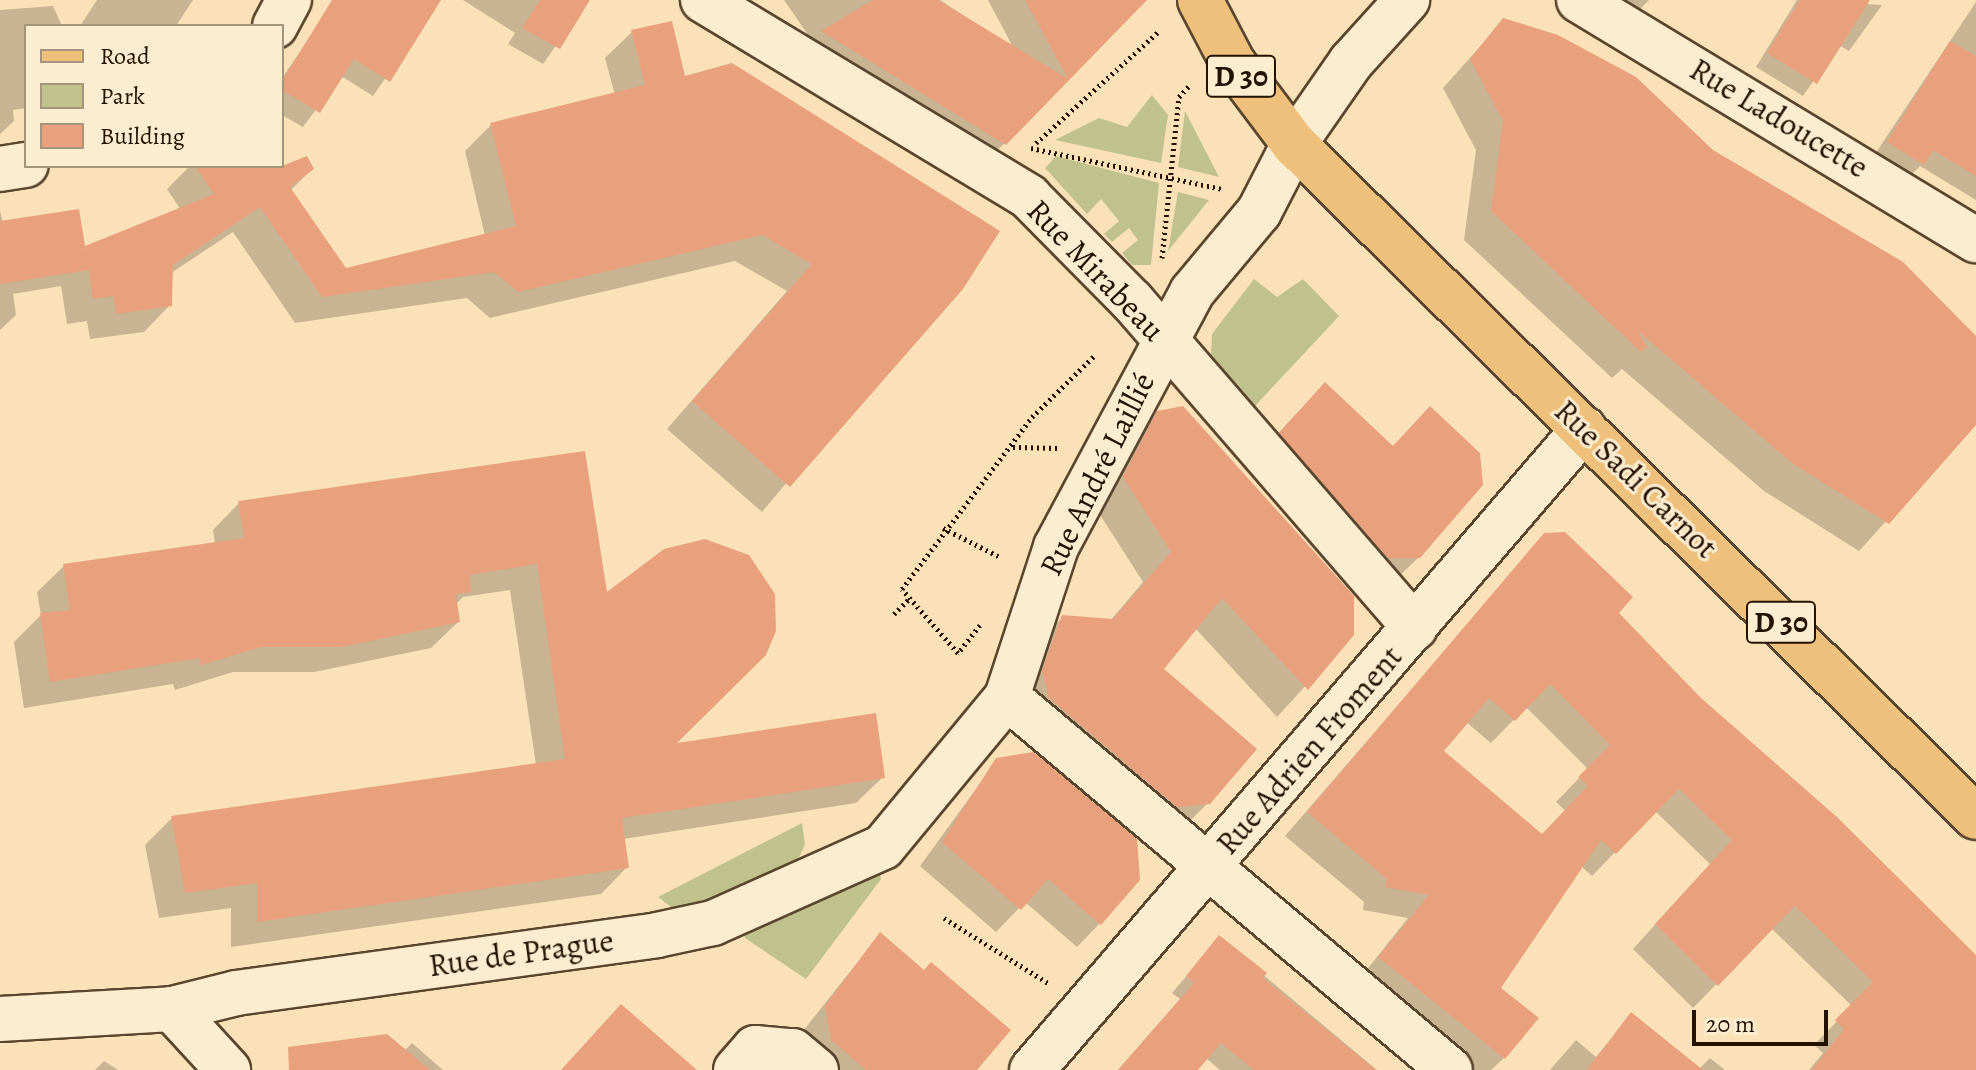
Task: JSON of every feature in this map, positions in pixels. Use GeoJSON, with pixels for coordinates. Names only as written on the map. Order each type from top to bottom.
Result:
{"type":"FeatureCollection","features":[{"type":"Feature","properties":{"kind":"main road","name":"D 30"},"geometry":{"type":"LineString","coordinates":[[1200,0],[1233,63],[1294,144]]}},
{"type":"Feature","properties":{"kind":"main road","name":"Rue Sadi Carnot"},"geometry":{"type":"LineString","coordinates":[[1294,144],[1976,817]]}},
{"type":"Feature","properties":{"kind":"street"},"geometry":{"type":"LineString","coordinates":[[276,24],[289,0]]}},
{"type":"Feature","properties":{"kind":"street","name":"Rue Mirabeau"},"geometry":{"type":"LineString","coordinates":[[703,0],[1029,197],[1163,340],[1415,628]]}},
{"type":"Feature","properties":{"kind":"street","name":"Rue Ladoucette"},"geometry":{"type":"LineString","coordinates":[[1579,0],[1976,240]]}},
{"type":"Feature","properties":{"kind":"street","name":"Rue André Laillié"},"geometry":{"type":"LineString","coordinates":[[976,734],[1007,697],[1056,547],[1163,340],[1192,292],[1259,212],[1294,144],[1386,6]]}},
{"type":"Feature","properties":{"kind":"street"},"geometry":{"type":"LineString","coordinates":[[0,169],[24,165]]}},
{"type":"Feature","properties":{"kind":"street","name":"Rue Adrien Froment"},"geometry":{"type":"LineString","coordinates":[[1032,1070],[1584,429]]}},
{"type":"Feature","properties":{"kind":"street"},"geometry":{"type":"LineString","coordinates":[[1007,697],[1450,1070]]}},
{"type":"Feature","properties":{"kind":"street","name":"Rue de Prague"},"geometry":{"type":"LineString","coordinates":[[0,1019],[172,1009],[236,993],[713,923],[883,847],[976,734]]}},
{"type":"Feature","properties":{"kind":"street"},"geometry":{"type":"LineString","coordinates":[[172,1009],[228,1070]]}},
{"type":"Feature","properties":{"kind":"street"},"geometry":{"type":"LineString","coordinates":[[745,1059],[793,1051],[816,1070]]}},
{"type":"Feature","properties":{"kind":"path"},"geometry":{"type":"LineString","coordinates":[[1021,162],[1035,144],[1159,31]]}},
{"type":"Feature","properties":{"kind":"path"},"geometry":{"type":"LineString","coordinates":[[1162,272],[1168,178],[1179,97],[1189,86]]}},
{"type":"Feature","properties":{"kind":"path"},"geometry":{"type":"LineString","coordinates":[[1035,144],[1168,178],[1231,190]]}},
{"type":"Feature","properties":{"kind":"path"},"geometry":{"type":"LineString","coordinates":[[980,625],[958,653],[902,589],[943,528],[1095,355]]}},
{"type":"Feature","properties":{"kind":"path"},"geometry":{"type":"LineString","coordinates":[[1012,447],[1068,448]]}},
{"type":"Feature","properties":{"kind":"path"},"geometry":{"type":"LineString","coordinates":[[943,528],[1000,557]]}},
{"type":"Feature","properties":{"kind":"path"},"geometry":{"type":"LineString","coordinates":[[894,614],[910,598]]}},
{"type":"Feature","properties":{"kind":"path"},"geometry":{"type":"LineString","coordinates":[[944,918],[1083,1010]]}},
{"type":"Feature","properties":{"kind":"green space"},"geometry":{"type":"Polygon","coordinates":[[[1152,95],[1168,115],[1161,163],[1055,140],[1099,118],[1127,127],[1152,95]]]}},
{"type":"Feature","properties":{"kind":"green space"},"geometry":{"type":"Polygon","coordinates":[[[1185,111],[1219,177],[1178,167],[1185,111]]]}},
{"type":"Feature","properties":{"kind":"green space"},"geometry":{"type":"Polygon","coordinates":[[[1056,156],[1159,183],[1151,265],[1132,265],[1122,253],[1138,240],[1129,228],[1112,242],[1104,234],[1119,221],[1101,199],[1087,214],[1045,168],[1056,156]]]}},
{"type":"Feature","properties":{"kind":"green space"},"geometry":{"type":"Polygon","coordinates":[[[1178,192],[1209,200],[1168,251],[1178,192]]]}},
{"type":"Feature","properties":{"kind":"green space"},"geometry":{"type":"Polygon","coordinates":[[[1254,279],[1277,297],[1303,279],[1339,316],[1255,406],[1211,356],[1212,334],[1254,279]]]}},
{"type":"Feature","properties":{"kind":"green space"},"geometry":{"type":"Polygon","coordinates":[[[802,823],[805,844],[795,867],[683,916],[658,897],[802,823]]]}},
{"type":"Feature","properties":{"kind":"green space"},"geometry":{"type":"Polygon","coordinates":[[[878,866],[881,879],[806,979],[745,938],[740,923],[878,866]]]}},
{"type":"Feature","properties":{"kind":"building"},"geometry":{"type":"Polygon","coordinates":[[[332,0],[441,0],[390,82],[354,59],[320,113],[284,91],[284,78],[332,0]]]}},
{"type":"Feature","properties":{"kind":"building"},"geometry":{"type":"Polygon","coordinates":[[[540,0],[590,0],[560,49],[522,28],[540,0]]]}},
{"type":"Feature","properties":{"kind":"building"},"geometry":{"type":"Polygon","coordinates":[[[873,0],[938,0],[1068,79],[1025,0],[1147,0],[1006,145],[821,31],[873,0]]]}},
{"type":"Feature","properties":{"kind":"building"},"geometry":{"type":"Polygon","coordinates":[[[1800,0],[1870,0],[1817,84],[1767,53],[1800,0]]]}},
{"type":"Feature","properties":{"kind":"building"},"geometry":{"type":"Polygon","coordinates":[[[1503,18],[1558,35],[1636,77],[1713,150],[1903,262],[1976,336],[1976,425],[1889,524],[1792,463],[1638,331],[1647,347],[1641,352],[1491,211],[1503,121],[1470,59],[1503,18]]]}},
{"type":"Feature","properties":{"kind":"building"},"geometry":{"type":"Polygon","coordinates":[[[672,21],[685,76],[732,63],[1000,231],[963,289],[790,487],[692,401],[812,264],[762,235],[518,292],[494,272],[322,297],[260,207],[173,265],[172,306],[116,314],[113,296],[93,299],[85,246],[214,194],[196,168],[284,168],[284,165],[307,156],[314,169],[290,187],[346,268],[516,226],[490,123],[645,85],[631,30],[672,21]]]}},
{"type":"Feature","properties":{"kind":"building"},"geometry":{"type":"Polygon","coordinates":[[[1950,41],[1976,56],[1976,176],[1933,150],[1924,165],[1887,142],[1950,41]]]}},
{"type":"Feature","properties":{"kind":"building"},"geometry":{"type":"Polygon","coordinates":[[[79,209],[89,270],[0,284],[0,221],[79,209]]]}},
{"type":"Feature","properties":{"kind":"building"},"geometry":{"type":"Polygon","coordinates":[[[1325,382],[1393,446],[1430,406],[1480,453],[1483,485],[1420,558],[1388,558],[1279,433],[1325,382]]]}},
{"type":"Feature","properties":{"kind":"building"},"geometry":{"type":"Polygon","coordinates":[[[1183,406],[1354,596],[1354,635],[1308,690],[1222,598],[1164,669],[1257,749],[1210,804],[1177,807],[1049,698],[1042,671],[1062,615],[1113,619],[1171,552],[1123,477],[1157,411],[1183,406]]]}},
{"type":"Feature","properties":{"kind":"building"},"geometry":{"type":"Polygon","coordinates":[[[585,451],[607,592],[664,549],[705,539],[749,555],[775,594],[776,631],[766,655],[677,743],[876,713],[885,778],[622,818],[629,868],[257,922],[257,883],[185,893],[171,816],[565,759],[537,564],[469,575],[471,592],[456,594],[460,622],[342,647],[261,647],[201,665],[200,658],[50,682],[40,613],[70,610],[63,564],[244,538],[238,501],[585,451]]]}},
{"type":"Feature","properties":{"kind":"building"},"geometry":{"type":"Polygon","coordinates":[[[1565,532],[1633,597],[1619,613],[1701,698],[1837,817],[1976,955],[1976,1070],[1812,1070],[1844,1029],[1835,1020],[1873,982],[1795,906],[1718,986],[1655,924],[1732,840],[1679,789],[1616,854],[1601,840],[1501,988],[1539,1018],[1505,1059],[1378,957],[1429,895],[1385,887],[1387,879],[1307,812],[1544,533],[1565,532]],[[1550,684],[1515,721],[1489,698],[1444,751],[1542,834],[1588,786],[1578,777],[1610,745],[1550,684]]]}},
{"type":"Feature","properties":{"kind":"building"},"geometry":{"type":"Polygon","coordinates":[[[1034,752],[1137,839],[1140,880],[1101,925],[1048,879],[1021,910],[942,842],[996,758],[1034,752]]]}},
{"type":"Feature","properties":{"kind":"building"},"geometry":{"type":"Polygon","coordinates":[[[880,932],[924,970],[931,962],[1011,1030],[977,1070],[866,1070],[831,1040],[825,1006],[880,932]]]}},
{"type":"Feature","properties":{"kind":"building"},"geometry":{"type":"Polygon","coordinates":[[[1219,935],[1267,973],[1263,978],[1376,1070],[1254,1070],[1221,1043],[1198,1070],[1118,1070],[1194,983],[1186,976],[1219,935]]]}},
{"type":"Feature","properties":{"kind":"building"},"geometry":{"type":"Polygon","coordinates":[[[621,1004],[697,1070],[561,1070],[621,1004]]]}},
{"type":"Feature","properties":{"kind":"building"},"geometry":{"type":"Polygon","coordinates":[[[1631,1012],[1703,1070],[1587,1070],[1631,1012]]]}},
{"type":"Feature","properties":{"kind":"building"},"geometry":{"type":"Polygon","coordinates":[[[387,1034],[430,1070],[289,1070],[288,1047],[387,1034]]]}}]}
